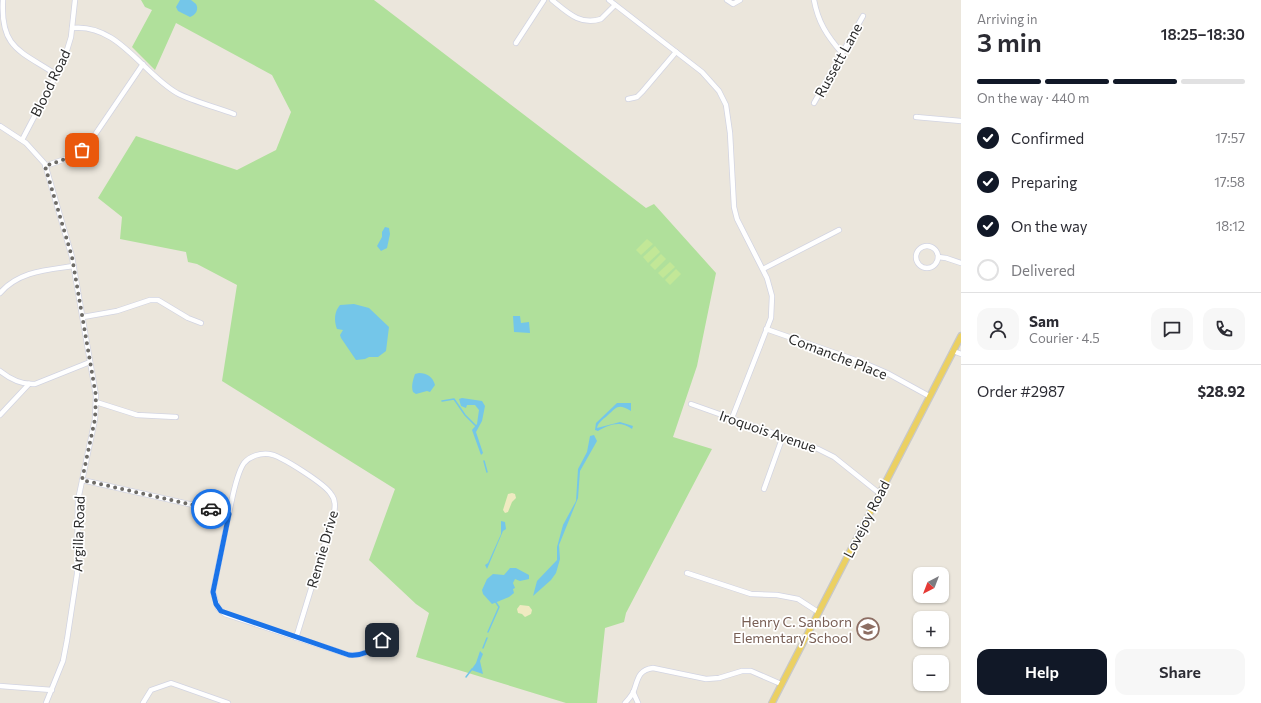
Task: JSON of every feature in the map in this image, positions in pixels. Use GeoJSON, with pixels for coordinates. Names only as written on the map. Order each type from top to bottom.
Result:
{"type":"FeatureCollection","features":[{"type":"Feature","properties":{"kind":"main road","name":"Lovejoy Road"},"geometry":{"type":"LineString","coordinates":[[772,703],[961,336]]}},
{"type":"Feature","properties":{"kind":"street"},"geometry":{"type":"LineString","coordinates":[[3,0],[1,24],[8,41],[56,75]]}},
{"type":"Feature","properties":{"kind":"street","name":"Blood Road"},"geometry":{"type":"LineString","coordinates":[[22,140],[56,75],[68,48],[75,0]]}},
{"type":"Feature","properties":{"kind":"street"},"geometry":{"type":"LineString","coordinates":[[516,43],[544,0]]}},
{"type":"Feature","properties":{"kind":"street"},"geometry":{"type":"LineString","coordinates":[[552,0],[570,15],[584,21],[601,19],[615,5]]}},
{"type":"Feature","properties":{"kind":"street"},"geometry":{"type":"LineString","coordinates":[[609,0],[712,82],[726,105],[730,133],[734,207],[737,218],[763,269],[772,296],[771,318],[732,418]]}},
{"type":"Feature","properties":{"kind":"street"},"geometry":{"type":"LineString","coordinates":[[727,0],[733,4],[740,0]]}},
{"type":"Feature","properties":{"kind":"street"},"geometry":{"type":"LineString","coordinates":[[814,0],[821,25],[827,35],[842,52]]}},
{"type":"Feature","properties":{"kind":"street","name":"Russett Lane"},"geometry":{"type":"LineString","coordinates":[[814,103],[863,16]]}},
{"type":"Feature","properties":{"kind":"street"},"geometry":{"type":"LineString","coordinates":[[72,28],[88,28],[103,33],[119,42],[168,87],[178,94],[234,114]]}},
{"type":"Feature","properties":{"kind":"street"},"geometry":{"type":"LineString","coordinates":[[628,99],[642,92],[676,52]]}},
{"type":"Feature","properties":{"kind":"street"},"geometry":{"type":"LineString","coordinates":[[45,166],[74,156],[90,142],[143,64]]}},
{"type":"Feature","properties":{"kind":"street"},"geometry":{"type":"LineString","coordinates":[[916,117],[961,121]]}},
{"type":"Feature","properties":{"kind":"street","name":"Argilla Road"},"geometry":{"type":"LineString","coordinates":[[0,126],[22,140],[31,148],[45,166],[74,266],[96,402],[95,419],[77,509],[77,574],[72,608],[63,661],[46,703]]}},
{"type":"Feature","properties":{"kind":"street"},"geometry":{"type":"LineString","coordinates":[[763,269],[839,230]]}},
{"type":"Feature","properties":{"kind":"street"},"geometry":{"type":"LineString","coordinates":[[927,246],[936,250],[938,257],[934,266],[926,268],[920,266],[915,258],[918,250],[927,246]]}},
{"type":"Feature","properties":{"kind":"street"},"geometry":{"type":"LineString","coordinates":[[938,257],[961,263]]}},
{"type":"Feature","properties":{"kind":"street"},"geometry":{"type":"LineString","coordinates":[[0,293],[11,283],[26,274],[74,266]]}},
{"type":"Feature","properties":{"kind":"street"},"geometry":{"type":"LineString","coordinates":[[83,317],[117,311],[150,300],[158,300],[188,318],[202,323]]}},
{"type":"Feature","properties":{"kind":"street","name":"Comanche Place"},"geometry":{"type":"LineString","coordinates":[[766,329],[864,362],[930,396]]}},
{"type":"Feature","properties":{"kind":"street"},"geometry":{"type":"LineString","coordinates":[[953,351],[961,354]]}},
{"type":"Feature","properties":{"kind":"street"},"geometry":{"type":"LineString","coordinates":[[0,371],[10,378],[29,384],[46,380],[90,362]]}},
{"type":"Feature","properties":{"kind":"street"},"geometry":{"type":"LineString","coordinates":[[0,415],[29,384]]}},
{"type":"Feature","properties":{"kind":"street"},"geometry":{"type":"LineString","coordinates":[[96,402],[137,415],[176,417]]}},
{"type":"Feature","properties":{"kind":"street","name":"Iroquois Avenue"},"geometry":{"type":"LineString","coordinates":[[691,404],[826,452],[879,493]]}},
{"type":"Feature","properties":{"kind":"street"},"geometry":{"type":"LineString","coordinates":[[764,490],[782,436]]}},
{"type":"Feature","properties":{"kind":"street","name":"Rennie Drive"},"geometry":{"type":"LineString","coordinates":[[296,638],[334,514],[333,498],[324,486],[291,464],[272,454],[262,454],[251,457],[242,467],[229,514],[213,592],[216,604],[226,614],[296,638],[341,653],[357,655],[378,645],[383,636]]}},
{"type":"Feature","properties":{"kind":"street"},"geometry":{"type":"LineString","coordinates":[[82,480],[229,514]]}},
{"type":"Feature","properties":{"kind":"street"},"geometry":{"type":"LineString","coordinates":[[687,573],[751,594],[777,595],[798,599],[818,612]]}},
{"type":"Feature","properties":{"kind":"street"},"geometry":{"type":"LineString","coordinates":[[625,703],[633,692],[639,676],[644,671],[653,668],[706,679],[715,679],[742,672],[751,672],[781,684]]}},
{"type":"Feature","properties":{"kind":"street"},"geometry":{"type":"LineString","coordinates":[[142,703],[151,690],[171,683],[228,703]]}},
{"type":"Feature","properties":{"kind":"street"},"geometry":{"type":"LineString","coordinates":[[0,686],[52,690]]}},
{"type":"Feature","properties":{"kind":"street"},"geometry":{"type":"LineString","coordinates":[[633,692],[638,703]]}},
{"type":"Feature","properties":{"kind":"green space"},"geometry":{"type":"Polygon","coordinates":[[[141,0],[374,0],[646,208],[654,204],[716,273],[697,366],[673,437],[712,449],[626,613],[624,622],[605,628],[597,703],[566,703],[416,657],[429,613],[416,604],[369,560],[395,489],[222,381],[237,285],[197,264],[188,262],[186,252],[120,239],[122,217],[98,198],[136,136],[237,170],[276,150],[291,112],[272,75],[176,23],[155,70],[132,47],[152,10],[145,7],[141,0]]]}},
{"type":"Feature","properties":{"kind":"green space"},"geometry":{"type":"Polygon","coordinates":[[[647,239],[653,244],[641,255],[636,250],[647,239]]]}},
{"type":"Feature","properties":{"kind":"green space"},"geometry":{"type":"Polygon","coordinates":[[[655,246],[660,252],[648,263],[643,257],[655,246]]]}},
{"type":"Feature","properties":{"kind":"green space"},"geometry":{"type":"Polygon","coordinates":[[[661,254],[666,259],[655,270],[650,265],[661,254]]]}},
{"type":"Feature","properties":{"kind":"green space"},"geometry":{"type":"Polygon","coordinates":[[[670,262],[675,267],[663,278],[658,273],[670,262]]]}},
{"type":"Feature","properties":{"kind":"green space"},"geometry":{"type":"Polygon","coordinates":[[[676,269],[681,274],[670,285],[665,280],[676,269]]]}},
{"type":"Feature","properties":{"kind":"sand"},"geometry":{"type":"Polygon","coordinates":[[[508,494],[515,494],[516,498],[512,502],[508,512],[505,513],[503,510],[508,494]]]}},
{"type":"Feature","properties":{"kind":"sand"},"geometry":{"type":"Polygon","coordinates":[[[520,605],[529,606],[532,610],[531,614],[525,617],[518,613],[517,609],[520,605]]]}},
{"type":"Feature","properties":{"kind":"water"},"geometry":{"type":"Polygon","coordinates":[[[180,0],[191,0],[196,4],[197,10],[194,15],[190,17],[178,11],[176,7],[180,0]]]}},
{"type":"Feature","properties":{"kind":"water"},"geometry":{"type":"Polygon","coordinates":[[[385,227],[389,228],[390,234],[387,248],[381,251],[377,246],[385,227]]]}},
{"type":"Feature","properties":{"kind":"water"},"geometry":{"type":"Polygon","coordinates":[[[354,304],[369,308],[389,327],[386,351],[378,357],[369,357],[356,360],[341,338],[340,335],[343,330],[337,329],[335,323],[337,311],[340,305],[354,304]]]}},
{"type":"Feature","properties":{"kind":"water"},"geometry":{"type":"Polygon","coordinates":[[[513,316],[520,316],[521,323],[529,322],[530,333],[514,332],[513,316]]]}},
{"type":"Feature","properties":{"kind":"water"},"geometry":{"type":"Polygon","coordinates":[[[419,373],[427,375],[433,380],[435,385],[430,392],[427,391],[416,394],[413,392],[412,385],[414,376],[415,374],[419,373]]]}},
{"type":"Feature","properties":{"kind":"water"},"geometry":{"type":"Polygon","coordinates":[[[462,398],[482,401],[485,406],[482,421],[476,432],[483,453],[481,455],[472,430],[477,424],[479,410],[475,405],[467,405],[466,408],[461,406],[459,399],[462,398]]]}},
{"type":"Feature","properties":{"kind":"water"},"geometry":{"type":"Polygon","coordinates":[[[617,403],[631,403],[631,411],[623,407],[616,408],[600,422],[597,428],[620,422],[633,426],[632,429],[628,426],[615,424],[598,431],[595,430],[596,423],[617,403]]]}},
{"type":"Feature","properties":{"kind":"water"},"geometry":{"type":"Polygon","coordinates":[[[594,435],[597,441],[580,471],[578,498],[559,545],[560,559],[556,573],[551,580],[533,596],[537,581],[557,560],[557,547],[563,525],[576,501],[578,469],[587,452],[590,436],[594,435]]]}},
{"type":"Feature","properties":{"kind":"water"},"geometry":{"type":"Polygon","coordinates":[[[501,521],[505,522],[506,529],[503,531],[487,569],[485,565],[488,563],[501,534],[501,521]]]}},
{"type":"Feature","properties":{"kind":"water"},"geometry":{"type":"Polygon","coordinates":[[[510,568],[516,568],[529,575],[529,579],[520,581],[515,579],[513,583],[515,588],[513,589],[514,593],[509,597],[492,604],[483,594],[482,590],[487,579],[493,574],[504,575],[510,568]]]}},
{"type":"Feature","properties":{"kind":"water"},"geometry":{"type":"Polygon","coordinates":[[[480,651],[483,654],[480,661],[483,674],[471,670],[476,663],[480,651]]]}},
{"type":"Feature","properties":{"kind":"waterway"},"geometry":{"type":"LineString","coordinates":[[442,401],[454,399],[465,415],[476,426]]}},
{"type":"Feature","properties":{"kind":"waterway"},"geometry":{"type":"LineString","coordinates":[[484,461],[487,472]]}},
{"type":"Feature","properties":{"kind":"waterway"},"geometry":{"type":"LineString","coordinates":[[488,632],[499,607],[495,601]]}},
{"type":"Feature","properties":{"kind":"waterway"},"geometry":{"type":"LineString","coordinates":[[483,648],[487,638]]}},
{"type":"Feature","properties":{"kind":"waterway"},"geometry":{"type":"LineString","coordinates":[[466,677],[472,669]]}},
{"type":"Feature","properties":{"kind":"way so far"},"geometry":{"type":"LineString","coordinates":[[82,150],[74,156],[45,166],[72,257],[96,396],[95,419],[82,480],[211,509]]}},
{"type":"Feature","properties":{"kind":"place","name":"Henry C. Sanborn Elementary School"},"geometry":{"type":"Point","coordinates":[868,629]}},
{"type":"Feature","properties":{"kind":"route"},"geometry":{"type":"LineString","coordinates":[[211,509],[229,514],[213,592],[216,604],[221,611],[230,616],[349,655],[366,653],[378,645],[382,640]]}}]}
